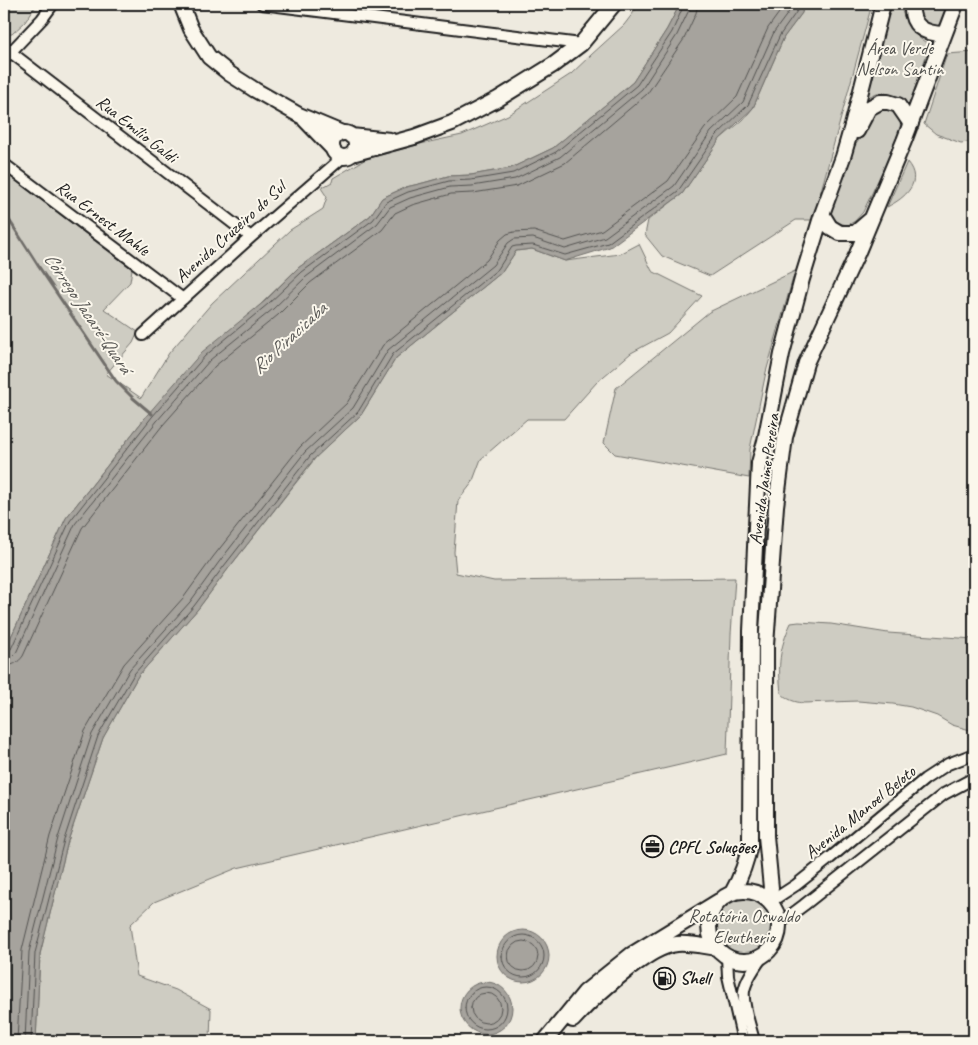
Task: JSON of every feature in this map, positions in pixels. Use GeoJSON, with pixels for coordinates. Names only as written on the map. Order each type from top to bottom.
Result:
{"type":"FeatureCollection","features":[{"type":"Feature","properties":{"kind":"main road"},"geometry":{"type":"LineString","coordinates":[[181,4],[191,29],[209,57],[230,74],[299,114],[338,156],[347,155],[355,149],[356,144],[347,134],[337,135],[332,143],[332,148]]}},
{"type":"Feature","properties":{"kind":"main road","name":"Avenida Cruzeiro do Sul"},"geometry":{"type":"LineString","coordinates":[[347,155],[452,123],[498,99],[553,65],[581,44],[614,4]]}},
{"type":"Feature","properties":{"kind":"main road","name":"Avenida Jaime Pereira"},"geometry":{"type":"LineString","coordinates":[[732,893],[742,873],[750,843],[751,631],[759,463],[782,354],[802,279],[822,214],[843,157],[883,4]]}},
{"type":"Feature","properties":{"kind":"main road"},"geometry":{"type":"LineString","coordinates":[[912,4],[914,18],[920,28],[932,34],[944,34]]}},
{"type":"Feature","properties":{"kind":"main road","name":"Avenida Jaime Pereira"},"geometry":{"type":"LineString","coordinates":[[769,901],[771,888],[766,836],[766,645],[776,506],[785,437],[806,363],[857,254],[911,124],[956,4]]}},
{"type":"Feature","properties":{"kind":"main road"},"geometry":{"type":"LineString","coordinates":[[843,157],[869,108],[880,102],[898,105],[911,124]]}},
{"type":"Feature","properties":{"kind":"main road","name":"Avenida Cruzeiro do Sul"},"geometry":{"type":"LineString","coordinates":[[299,114],[347,134],[398,141]]}},
{"type":"Feature","properties":{"kind":"main road"},"geometry":{"type":"LineString","coordinates":[[822,214],[830,227],[840,233],[855,232],[871,219]]}},
{"type":"Feature","properties":{"kind":"main road"},"geometry":{"type":"LineString","coordinates":[[545,1041],[585,992],[631,955],[732,893],[751,891],[760,894],[774,907],[780,923],[778,936],[772,948],[754,961],[744,962],[735,961],[727,957],[716,948],[710,939],[708,924],[713,909],[719,901]]}},
{"type":"Feature","properties":{"kind":"main road"},"geometry":{"type":"LineString","coordinates":[[555,1041],[589,1002],[648,954],[676,944],[716,948]]}},
{"type":"Feature","properties":{"kind":"street"},"geometry":{"type":"LineString","coordinates":[[6,53],[42,19],[53,4]]}},
{"type":"Feature","properties":{"kind":"street"},"geometry":{"type":"LineString","coordinates":[[262,4],[581,44]]}},
{"type":"Feature","properties":{"kind":"street","name":"Rua Emílio Galdi"},"geometry":{"type":"LineString","coordinates":[[6,53],[251,237]]}},
{"type":"Feature","properties":{"kind":"street","name":"Avenida Cruzeiro do Sul"},"geometry":{"type":"LineString","coordinates":[[143,335],[251,237],[347,155]]}},
{"type":"Feature","properties":{"kind":"street","name":"Rua Ernest Mahle"},"geometry":{"type":"LineString","coordinates":[[4,164],[183,298]]}},
{"type":"Feature","properties":{"kind":"street","name":"Avenida Manoel Beloto"},"geometry":{"type":"LineString","coordinates":[[769,901],[796,885],[925,779],[948,764],[974,754]]}},
{"type":"Feature","properties":{"kind":"street","name":"Avenida Manoel Beloto"},"geometry":{"type":"LineString","coordinates":[[780,923],[944,794],[974,778]]}},
{"type":"Feature","properties":{"kind":"street"},"geometry":{"type":"LineString","coordinates":[[727,957],[728,976],[743,1041]]}},
{"type":"Feature","properties":{"kind":"street"},"geometry":{"type":"LineString","coordinates":[[754,1041],[745,1007],[744,992],[751,972],[762,957]]}},
{"type":"Feature","properties":{"kind":"green space"},"geometry":{"type":"Polygon","coordinates":[[[4,4],[37,4],[25,22],[12,34],[4,34],[4,4]]]}},
{"type":"Feature","properties":{"kind":"green space"},"geometry":{"type":"Polygon","coordinates":[[[640,4],[680,4],[667,29],[633,82],[553,148],[511,168],[471,175],[448,176],[406,187],[382,198],[370,216],[298,268],[148,414],[66,518],[4,652],[4,172],[132,269],[130,282],[104,309],[138,332],[133,343],[106,374],[141,398],[169,353],[212,303],[290,230],[323,209],[327,197],[321,188],[332,182],[333,178],[366,159],[462,135],[508,115],[571,74],[624,25],[640,4]]]}},
{"type":"Feature","properties":{"kind":"green space"},"geometry":{"type":"Polygon","coordinates":[[[803,4],[872,4],[813,220],[796,220],[710,276],[662,256],[645,235],[648,220],[682,194],[720,139],[743,120],[753,108],[784,37],[802,13],[803,4]]]}},
{"type":"Feature","properties":{"kind":"green space","name":"Área Verde Nelson Santin"},"geometry":{"type":"Polygon","coordinates":[[[889,4],[900,4],[910,28],[918,37],[930,45],[908,108],[899,99],[886,93],[877,93],[865,98],[889,4]]]}},
{"type":"Feature","properties":{"kind":"green space"},"geometry":{"type":"Polygon","coordinates":[[[919,4],[950,4],[941,28],[930,28],[918,17],[919,4]]]}},
{"type":"Feature","properties":{"kind":"green space"},"geometry":{"type":"Polygon","coordinates":[[[974,52],[974,141],[961,143],[936,134],[924,124],[947,54],[974,52]]]}},
{"type":"Feature","properties":{"kind":"green space"},"geometry":{"type":"Polygon","coordinates":[[[887,109],[898,116],[899,136],[863,212],[855,221],[848,225],[840,223],[830,214],[848,156],[863,134],[870,116],[877,110],[887,109]]]}},
{"type":"Feature","properties":{"kind":"green space"},"geometry":{"type":"Polygon","coordinates":[[[907,162],[914,176],[913,183],[906,194],[887,207],[907,162]]]}},
{"type":"Feature","properties":{"kind":"green space"},"geometry":{"type":"Polygon","coordinates":[[[639,244],[652,271],[702,296],[668,333],[631,353],[597,382],[564,419],[527,419],[481,459],[472,483],[458,501],[454,552],[456,573],[494,581],[735,578],[727,754],[237,868],[154,902],[130,925],[137,976],[176,990],[211,1009],[210,1041],[36,1041],[40,954],[68,841],[103,738],[138,676],[198,609],[317,456],[361,415],[396,358],[502,272],[516,251],[532,249],[565,261],[620,254],[639,244]]]}},
{"type":"Feature","properties":{"kind":"green space"},"geometry":{"type":"Polygon","coordinates":[[[795,271],[766,372],[750,449],[749,478],[615,454],[604,443],[616,388],[709,312],[795,271]]]}},
{"type":"Feature","properties":{"kind":"green space"},"geometry":{"type":"Polygon","coordinates":[[[791,623],[831,624],[888,633],[974,639],[974,731],[952,725],[937,716],[911,707],[858,701],[804,703],[786,697],[781,693],[780,657],[791,623]]]}},
{"type":"Feature","properties":{"kind":"green space","name":"Rotatória Oswaldo Eleutherio"},"geometry":{"type":"Polygon","coordinates":[[[738,898],[750,898],[760,902],[769,911],[773,933],[765,948],[750,956],[738,956],[728,952],[719,943],[715,933],[715,921],[719,911],[728,902],[738,898]]]}},
{"type":"Feature","properties":{"kind":"water","name":"Rio Piracicaba"},"geometry":{"type":"Polygon","coordinates":[[[680,4],[803,4],[802,13],[784,37],[753,108],[720,139],[682,194],[610,247],[565,261],[532,249],[516,251],[502,272],[396,358],[361,415],[314,459],[198,609],[138,676],[103,738],[68,841],[40,954],[36,1041],[4,1041],[4,652],[66,518],[148,414],[202,352],[265,301],[298,268],[370,216],[382,198],[406,187],[448,176],[471,175],[511,168],[553,148],[633,82],[667,29],[680,4]]]}},
{"type":"Feature","properties":{"kind":"water"},"geometry":{"type":"Polygon","coordinates":[[[518,930],[528,930],[537,934],[545,942],[549,956],[545,970],[537,978],[528,982],[518,982],[509,978],[501,970],[497,961],[497,951],[501,942],[509,934],[518,930]]]}},
{"type":"Feature","properties":{"kind":"water"},"geometry":{"type":"Polygon","coordinates":[[[481,982],[491,982],[500,986],[508,994],[512,1008],[508,1022],[500,1030],[491,1034],[481,1034],[472,1030],[464,1022],[460,1013],[460,1003],[464,994],[472,986],[481,982]]]}},
{"type":"Feature","properties":{"kind":"water"},"geometry":{"type":"Polygon","coordinates":[[[449,1035],[461,1037],[468,1041],[434,1041],[449,1035]]]}},
{"type":"Feature","properties":{"kind":"waterway","name":"Córrego Jacaré-Quará"},"geometry":{"type":"LineString","coordinates":[[4,212],[116,381],[152,414]]}},
{"type":"Feature","properties":{"kind":"place","name":"CPFL Soluções"},"geometry":{"type":"Point","coordinates":[652,847]}},
{"type":"Feature","properties":{"kind":"place","name":"Shell"},"geometry":{"type":"Point","coordinates":[664,978]}}]}
